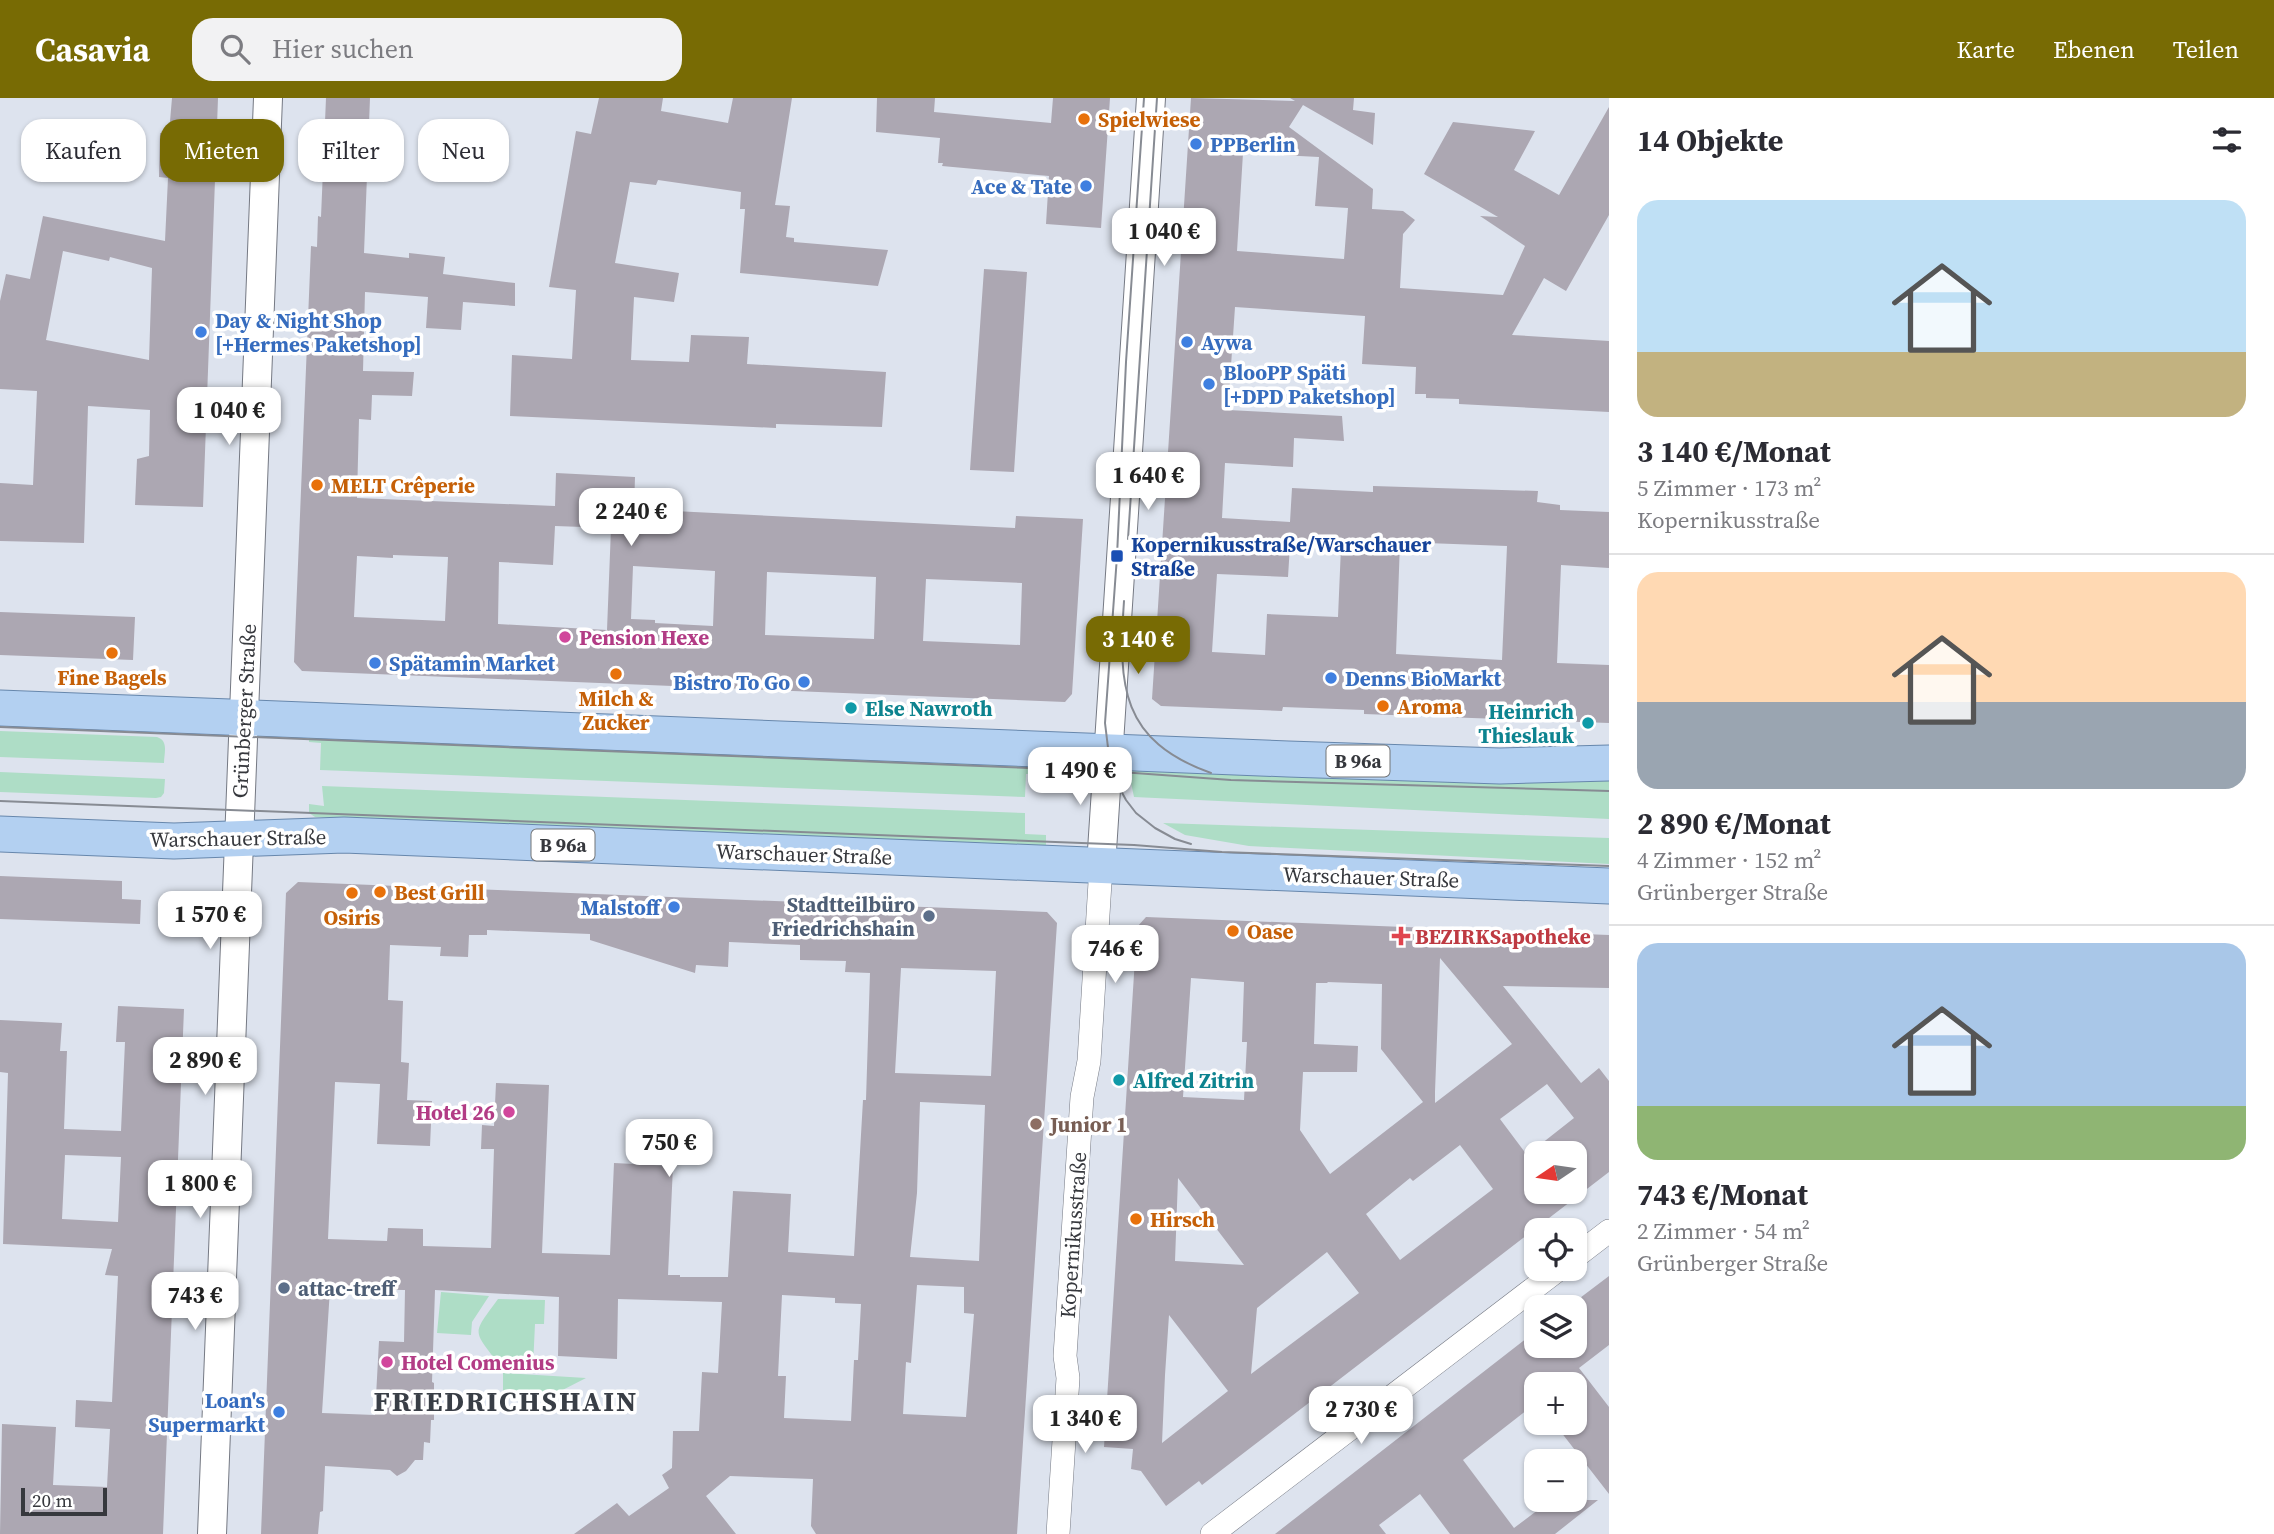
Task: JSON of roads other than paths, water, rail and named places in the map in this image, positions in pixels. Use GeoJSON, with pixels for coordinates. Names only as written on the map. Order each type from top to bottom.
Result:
{"type":"FeatureCollection","features":[{"type":"Feature","properties":{"kind":"main road","name":"B 96a"},"geometry":{"type":"LineString","coordinates":[[0,708],[1500,766],[1609,763]]}},
{"type":"Feature","properties":{"kind":"main road","name":"Warschauer Straße"},"geometry":{"type":"LineString","coordinates":[[0,834],[174,841],[344,835],[1609,886]]}},
{"type":"Feature","properties":{"kind":"street","name":"Grünberger Straße"},"geometry":{"type":"LineString","coordinates":[[212,1534],[268,98]]}},
{"type":"Feature","properties":{"kind":"street","name":"Kopernikusstraße"},"geometry":{"type":"LineString","coordinates":[[1058,1534],[1068,1378],[1065,1356],[1066,1329],[1082,1097],[1088,1062],[1151,98]]}},
{"type":"Feature","properties":{"kind":"street"},"geometry":{"type":"LineString","coordinates":[[1587,1247],[1609,1231]]}},
{"type":"Feature","properties":{"kind":"street"},"geometry":{"type":"LineString","coordinates":[[1212,1534],[1543,1281]]}},
{"type":"Feature","properties":{"kind":"tram line"},"geometry":{"type":"LineString","coordinates":[[1144,98],[1105,723],[1111,772],[1126,800],[1136,813],[1155,828],[1191,844]]}},
{"type":"Feature","properties":{"kind":"tram line"},"geometry":{"type":"LineString","coordinates":[[1128,539],[1157,98]]}},
{"type":"Feature","properties":{"kind":"tram line"},"geometry":{"type":"LineString","coordinates":[[1124,601],[1122,659],[1125,684],[1142,727],[1159,745],[1181,760],[1211,773]]}},
{"type":"Feature","properties":{"kind":"tram line"},"geometry":{"type":"LineString","coordinates":[[0,727],[1107,771],[1231,780],[1609,791]]}},
{"type":"Feature","properties":{"kind":"tram line"},"geometry":{"type":"LineString","coordinates":[[0,801],[1609,866]]}},
{"type":"Feature","properties":{"kind":"place","name":"Spielwiese"},"geometry":{"type":"Point","coordinates":[1084,119]}},
{"type":"Feature","properties":{"kind":"place","name":"PPBerlin"},"geometry":{"type":"Point","coordinates":[1196,144]}},
{"type":"Feature","properties":{"kind":"place","name":"Ace & Tate"},"geometry":{"type":"Point","coordinates":[1086,186]}},
{"type":"Feature","properties":{"kind":"place","name":"Day & Night Shop [+Hermes Paketshop]"},"geometry":{"type":"Point","coordinates":[201,332]}},
{"type":"Feature","properties":{"kind":"place","name":"Aywa"},"geometry":{"type":"Point","coordinates":[1187,342]}},
{"type":"Feature","properties":{"kind":"place","name":"BlooPP Späti [+DPD Paketshop]"},"geometry":{"type":"Point","coordinates":[1209,384]}},
{"type":"Feature","properties":{"kind":"place","name":"MELT Crêperie"},"geometry":{"type":"Point","coordinates":[317,485]}},
{"type":"Feature","properties":{"kind":"place","name":"Kopernikusstraße/Warschauer Straße"},"geometry":{"type":"Point","coordinates":[1117,556]}},
{"type":"Feature","properties":{"kind":"place","name":"Pension Hexe"},"geometry":{"type":"Point","coordinates":[565,637]}},
{"type":"Feature","properties":{"kind":"place","name":"Fine Bagels"},"geometry":{"type":"Point","coordinates":[112,653]}},
{"type":"Feature","properties":{"kind":"place","name":"Spätamin Market"},"geometry":{"type":"Point","coordinates":[375,663]}},
{"type":"Feature","properties":{"kind":"place","name":"Milch & Zucker"},"geometry":{"type":"Point","coordinates":[616,674]}},
{"type":"Feature","properties":{"kind":"place","name":"Denns BioMarkt"},"geometry":{"type":"Point","coordinates":[1331,678]}},
{"type":"Feature","properties":{"kind":"place","name":"Bistro To Go"},"geometry":{"type":"Point","coordinates":[804,682]}},
{"type":"Feature","properties":{"kind":"place","name":"Aroma"},"geometry":{"type":"Point","coordinates":[1383,706]}},
{"type":"Feature","properties":{"kind":"place","name":"Else Nawroth"},"geometry":{"type":"Point","coordinates":[851,708]}},
{"type":"Feature","properties":{"kind":"place","name":"Heinrich Thieslauk"},"geometry":{"type":"Point","coordinates":[1588,723]}},
{"type":"Feature","properties":{"kind":"place","name":"Best Grill"},"geometry":{"type":"Point","coordinates":[380,892]}},
{"type":"Feature","properties":{"kind":"place","name":"Osiris"},"geometry":{"type":"Point","coordinates":[352,893]}},
{"type":"Feature","properties":{"kind":"place","name":"Malstoff"},"geometry":{"type":"Point","coordinates":[674,907]}},
{"type":"Feature","properties":{"kind":"place","name":"Stadtteilbüro Friedrichshain"},"geometry":{"type":"Point","coordinates":[929,916]}},
{"type":"Feature","properties":{"kind":"place","name":"Oase"},"geometry":{"type":"Point","coordinates":[1233,931]}},
{"type":"Feature","properties":{"kind":"place","name":"BEZIRKSapotheke"},"geometry":{"type":"Point","coordinates":[1401,936]}},
{"type":"Feature","properties":{"kind":"place","name":"Alfred Zitrin"},"geometry":{"type":"Point","coordinates":[1119,1080]}},
{"type":"Feature","properties":{"kind":"place","name":"Hotel 26"},"geometry":{"type":"Point","coordinates":[509,1112]}},
{"type":"Feature","properties":{"kind":"place","name":"Junior 1"},"geometry":{"type":"Point","coordinates":[1036,1124]}},
{"type":"Feature","properties":{"kind":"place","name":"Hirsch"},"geometry":{"type":"Point","coordinates":[1136,1219]}},
{"type":"Feature","properties":{"kind":"place","name":"attac-treff"},"geometry":{"type":"Point","coordinates":[284,1288]}},
{"type":"Feature","properties":{"kind":"place","name":"Hotel Comenius"},"geometry":{"type":"Point","coordinates":[387,1362]}},
{"type":"Feature","properties":{"kind":"place","name":"Loan's Supermarkt"},"geometry":{"type":"Point","coordinates":[279,1412]}},
{"type":"Feature","properties":{"kind":"district","name":"FRIEDRICHSHAIN"},"geometry":{"type":"Point","coordinates":[506,1401]}}]}
